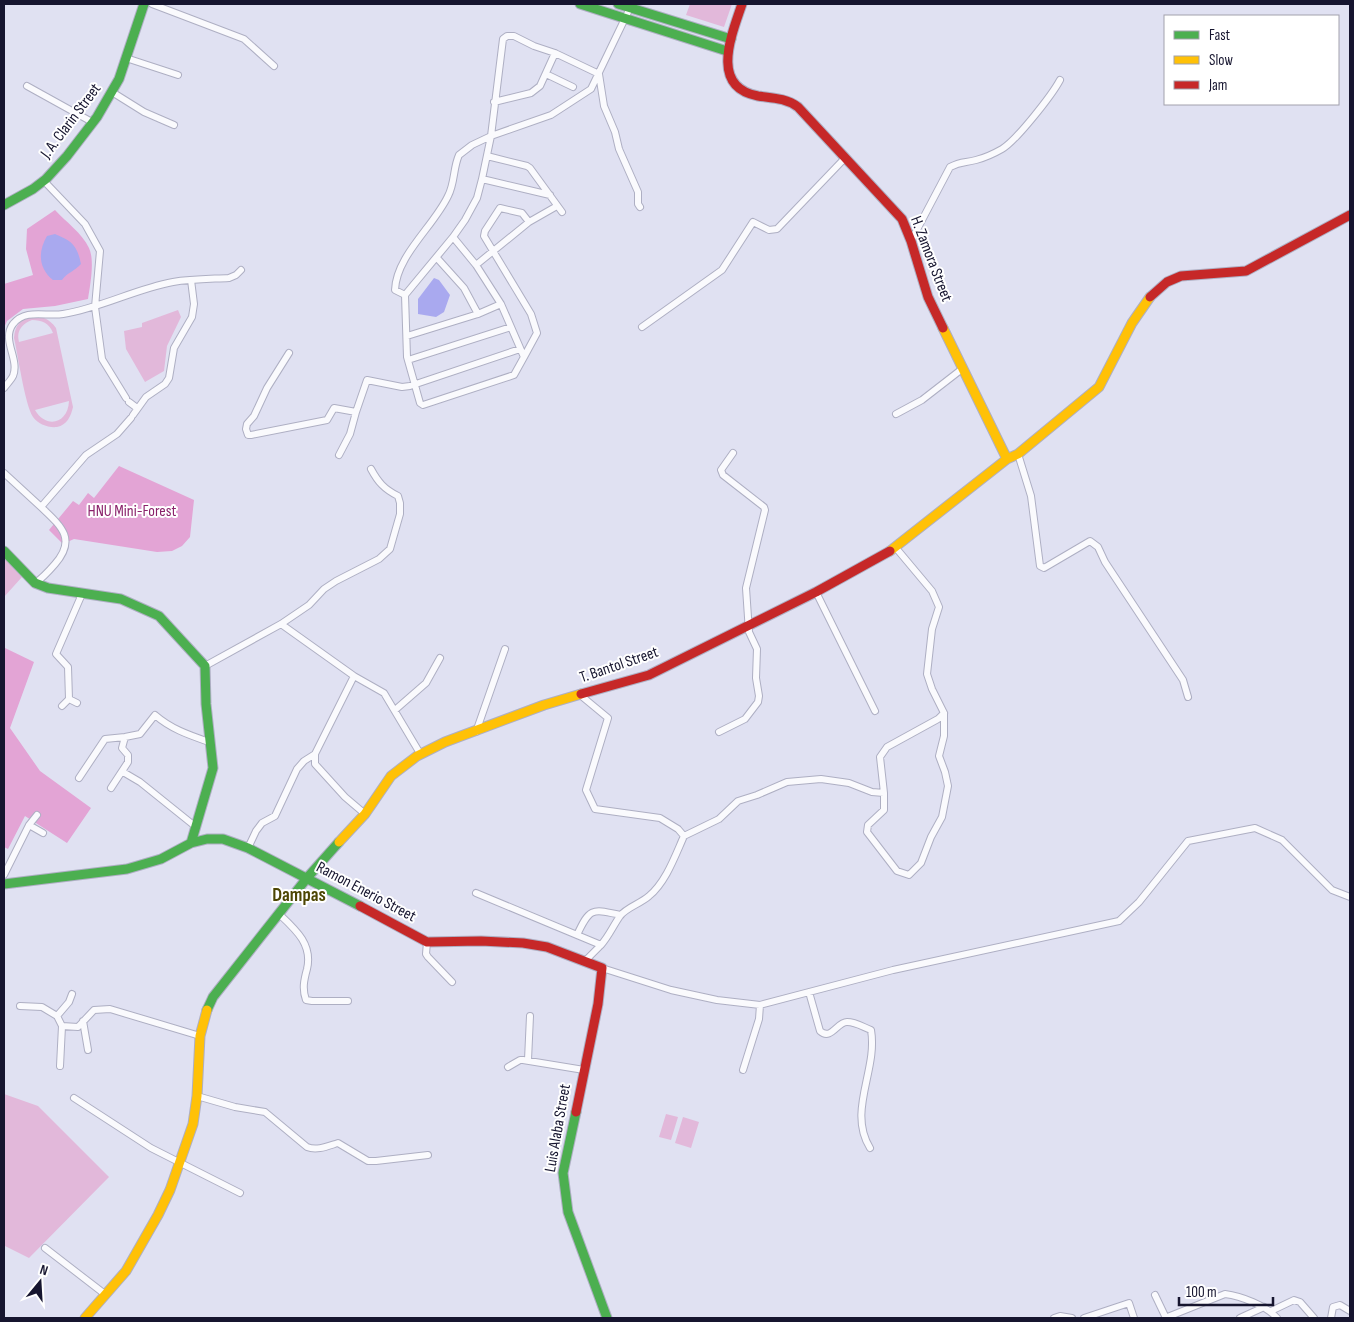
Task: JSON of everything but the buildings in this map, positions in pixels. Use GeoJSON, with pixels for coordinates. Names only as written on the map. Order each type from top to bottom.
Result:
{"type":"FeatureCollection","features":[{"type":"Feature","properties":{"kind":"main road","name":"J. A. Clarin Street"},"geometry":{"type":"LineString","coordinates":[[4,205],[44,181],[67,156],[92,122],[119,79],[144,4]]}},
{"type":"Feature","properties":{"kind":"main road"},"geometry":{"type":"LineString","coordinates":[[580,4],[727,51],[742,4]]}},
{"type":"Feature","properties":{"kind":"main road"},"geometry":{"type":"LineString","coordinates":[[618,4],[731,39]]}},
{"type":"Feature","properties":{"kind":"main road","name":"H. Zamora Street"},"geometry":{"type":"LineString","coordinates":[[727,51],[727,68],[734,85],[743,91],[753,94],[787,100],[804,112],[902,219],[911,241],[928,297],[1007,459]]}},
{"type":"Feature","properties":{"kind":"main road","name":"T. Bantol Street"},"geometry":{"type":"LineString","coordinates":[[86,1318],[126,1270],[158,1215],[180,1164],[193,1124],[197,1096],[200,1036],[206,1013],[213,997],[307,878],[366,814],[391,776],[421,754],[445,742],[544,705],[649,675],[748,624],[816,592],[896,548],[1007,459],[1018,454],[1099,388],[1108,375],[1139,312],[1153,292],[1168,280],[1180,276],[1230,274],[1246,271],[1350,215]]}},
{"type":"Feature","properties":{"kind":"main road"},"geometry":{"type":"LineString","coordinates":[[4,551],[35,583],[48,588],[121,599],[159,616],[204,666],[209,742],[213,768],[191,843]]}},
{"type":"Feature","properties":{"kind":"main road","name":"Ramon Enerio Street"},"geometry":{"type":"LineString","coordinates":[[4,884],[127,869],[161,859],[191,843],[208,839],[223,839],[248,848],[428,942],[481,941],[523,943],[547,947],[586,960],[602,968]]}},
{"type":"Feature","properties":{"kind":"main road","name":"Luis Alaba Street"},"geometry":{"type":"LineString","coordinates":[[602,968],[598,1004],[563,1173],[568,1212],[605,1318]]}},
{"type":"Feature","properties":{"kind":"street"},"geometry":{"type":"LineString","coordinates":[[152,4],[244,39],[274,66]]}},
{"type":"Feature","properties":{"kind":"street"},"geometry":{"type":"LineString","coordinates":[[405,295],[395,290],[395,283],[402,262],[438,214],[448,197],[453,186],[459,155],[472,145],[491,136],[551,115],[591,89],[630,8]]}},
{"type":"Feature","properties":{"kind":"street"},"geometry":{"type":"LineString","coordinates":[[529,222],[522,212],[500,208],[485,231],[484,236],[531,314],[537,333],[514,375],[423,405],[420,403],[406,349],[405,295],[453,237],[477,198],[488,156],[504,36],[514,36],[599,74]]}},
{"type":"Feature","properties":{"kind":"street"},"geometry":{"type":"LineString","coordinates":[[494,102],[531,93],[540,86],[555,53]]}},
{"type":"Feature","properties":{"kind":"street"},"geometry":{"type":"LineString","coordinates":[[126,58],[178,75]]}},
{"type":"Feature","properties":{"kind":"street"},"geometry":{"type":"LineString","coordinates":[[546,74],[573,87]]}},
{"type":"Feature","properties":{"kind":"street"},"geometry":{"type":"LineString","coordinates":[[599,74],[604,106],[615,132],[619,149],[638,192],[638,204],[640,207]]}},
{"type":"Feature","properties":{"kind":"street"},"geometry":{"type":"LineString","coordinates":[[911,241],[950,167],[960,162],[976,160],[1002,149],[1053,93],[1060,80]]}},
{"type":"Feature","properties":{"kind":"street"},"geometry":{"type":"LineString","coordinates":[[27,86],[92,122]]}},
{"type":"Feature","properties":{"kind":"street"},"geometry":{"type":"LineString","coordinates":[[112,92],[144,112],[174,125]]}},
{"type":"Feature","properties":{"kind":"street"},"geometry":{"type":"LineString","coordinates":[[488,156],[530,168],[562,212]]}},
{"type":"Feature","properties":{"kind":"street"},"geometry":{"type":"LineString","coordinates":[[642,327],[722,270],[753,222],[769,230],[777,229],[845,158]]}},
{"type":"Feature","properties":{"kind":"street"},"geometry":{"type":"LineString","coordinates":[[482,179],[550,195]]}},
{"type":"Feature","properties":{"kind":"street"},"geometry":{"type":"LineString","coordinates":[[44,181],[85,224],[100,251],[95,308],[102,359],[128,400],[137,408]]}},
{"type":"Feature","properties":{"kind":"street"},"geometry":{"type":"LineString","coordinates":[[476,265],[529,222],[557,206]]}},
{"type":"Feature","properties":{"kind":"street"},"geometry":{"type":"LineString","coordinates":[[453,237],[476,265],[501,304],[524,357]]}},
{"type":"Feature","properties":{"kind":"street"},"geometry":{"type":"LineString","coordinates":[[437,258],[464,288],[478,314]]}},
{"type":"Feature","properties":{"kind":"street"},"geometry":{"type":"LineString","coordinates":[[4,388],[13,375],[14,362],[9,335],[12,326],[19,318],[29,314],[45,313],[55,315],[95,308],[172,282],[230,278],[241,270]]}},
{"type":"Feature","properties":{"kind":"street"},"geometry":{"type":"LineString","coordinates":[[41,507],[86,455],[117,434],[146,398],[165,384],[169,378],[174,348],[192,317],[194,304],[191,280]]}},
{"type":"Feature","properties":{"kind":"street"},"geometry":{"type":"LineString","coordinates":[[407,336],[478,314],[501,304]]}},
{"type":"Feature","properties":{"kind":"street"},"geometry":{"type":"LineString","coordinates":[[408,360],[511,327]]}},
{"type":"Feature","properties":{"kind":"street"},"geometry":{"type":"LineString","coordinates":[[339,455],[350,434],[367,380],[402,387],[410,386],[520,349]]}},
{"type":"Feature","properties":{"kind":"street"},"geometry":{"type":"LineString","coordinates":[[289,353],[267,388],[254,416],[248,424],[246,429],[248,435],[327,420],[334,408],[356,412]]}},
{"type":"Feature","properties":{"kind":"street"},"geometry":{"type":"LineString","coordinates":[[896,414],[922,400],[962,369]]}},
{"type":"Feature","properties":{"kind":"street"},"geometry":{"type":"LineString","coordinates":[[719,732],[746,719],[758,702],[759,696],[756,678],[757,649],[749,632],[746,588],[765,510],[723,475],[722,470],[733,453]]}},
{"type":"Feature","properties":{"kind":"street"},"geometry":{"type":"LineString","coordinates":[[1018,454],[1031,496],[1040,566],[1044,568],[1090,541],[1098,547],[1183,680],[1188,697]]}},
{"type":"Feature","properties":{"kind":"street"},"geometry":{"type":"LineString","coordinates":[[204,666],[281,624],[309,605],[324,589],[379,559],[390,549],[400,514],[400,503],[398,496],[386,490],[371,468]]}},
{"type":"Feature","properties":{"kind":"street"},"geometry":{"type":"LineString","coordinates":[[4,473],[56,521],[63,530],[67,546],[63,556],[43,578],[35,583]]}},
{"type":"Feature","properties":{"kind":"street"},"geometry":{"type":"LineString","coordinates":[[896,548],[932,591],[939,607],[932,629],[928,674],[932,689],[944,713],[944,736],[939,756],[948,786],[942,817],[931,837],[921,864],[909,875],[897,871],[867,832],[868,825],[884,810],[880,757],[887,747],[938,719],[944,713]]}},
{"type":"Feature","properties":{"kind":"street"},"geometry":{"type":"LineString","coordinates":[[816,592],[875,711]]}},
{"type":"Feature","properties":{"kind":"street"},"geometry":{"type":"LineString","coordinates":[[62,706],[69,699],[68,667],[56,654],[82,594]]}},
{"type":"Feature","properties":{"kind":"street"},"geometry":{"type":"LineString","coordinates":[[281,624],[354,676],[384,693],[421,754]]}},
{"type":"Feature","properties":{"kind":"street"},"geometry":{"type":"LineString","coordinates":[[476,732],[505,649]]}},
{"type":"Feature","properties":{"kind":"street"},"geometry":{"type":"LineString","coordinates":[[395,710],[426,683],[440,658]]}},
{"type":"Feature","properties":{"kind":"street"},"geometry":{"type":"LineString","coordinates":[[354,676],[315,754],[315,764],[346,797],[366,814]]}},
{"type":"Feature","properties":{"kind":"street"},"geometry":{"type":"LineString","coordinates":[[579,694],[608,718],[586,790],[595,809],[660,818],[678,829],[684,836]]}},
{"type":"Feature","properties":{"kind":"street"},"geometry":{"type":"LineString","coordinates":[[69,699],[78,703]]}},
{"type":"Feature","properties":{"kind":"street"},"geometry":{"type":"LineString","coordinates":[[79,778],[105,739],[140,734],[155,715],[166,725],[209,742]]}},
{"type":"Feature","properties":{"kind":"street"},"geometry":{"type":"LineString","coordinates":[[111,788],[123,772],[129,758],[122,750],[125,737]]}},
{"type":"Feature","properties":{"kind":"street"},"geometry":{"type":"LineString","coordinates":[[248,848],[262,823],[275,816],[297,768],[315,754]]}},
{"type":"Feature","properties":{"kind":"street"},"geometry":{"type":"LineString","coordinates":[[123,772],[140,782],[196,827]]}},
{"type":"Feature","properties":{"kind":"street"},"geometry":{"type":"LineString","coordinates":[[586,960],[610,936],[621,915],[650,896],[668,870],[684,836],[719,819],[738,801],[787,782],[821,779],[849,783],[872,792],[884,793]]}},
{"type":"Feature","properties":{"kind":"street"},"geometry":{"type":"LineString","coordinates":[[4,875],[29,825],[37,815]]}},
{"type":"Feature","properties":{"kind":"street"},"geometry":{"type":"LineString","coordinates":[[29,825],[43,833]]}},
{"type":"Feature","properties":{"kind":"street"},"geometry":{"type":"LineString","coordinates":[[602,968],[671,990],[717,1000],[760,1005],[893,970],[1119,921],[1139,902],[1188,841],[1255,828],[1282,840],[1332,890],[1350,896]]}},
{"type":"Feature","properties":{"kind":"street"},"geometry":{"type":"LineString","coordinates":[[476,892],[601,945]]}},
{"type":"Feature","properties":{"kind":"street"},"geometry":{"type":"LineString","coordinates":[[577,935],[585,917],[591,912],[597,911],[621,915]]}},
{"type":"Feature","properties":{"kind":"street"},"geometry":{"type":"LineString","coordinates":[[278,913],[303,938],[308,958],[303,992],[306,1000],[348,1001]]}},
{"type":"Feature","properties":{"kind":"street"},"geometry":{"type":"LineString","coordinates":[[428,942],[426,954],[428,958],[452,982]]}},
{"type":"Feature","properties":{"kind":"street"},"geometry":{"type":"LineString","coordinates":[[809,992],[822,1034],[830,1033],[842,1023],[847,1022],[857,1023],[870,1030],[872,1037],[869,1070],[863,1095],[861,1122],[862,1131],[870,1148]]}},
{"type":"Feature","properties":{"kind":"street"},"geometry":{"type":"LineString","coordinates":[[57,1016],[69,1002],[72,994]]}},
{"type":"Feature","properties":{"kind":"street"},"geometry":{"type":"LineString","coordinates":[[743,1070],[759,1019],[760,1005]]}},
{"type":"Feature","properties":{"kind":"street"},"geometry":{"type":"LineString","coordinates":[[20,1006],[42,1007],[57,1016],[62,1026],[60,1066]]}},
{"type":"Feature","properties":{"kind":"street"},"geometry":{"type":"LineString","coordinates":[[62,1026],[78,1027],[94,1010],[110,1009],[200,1036]]}},
{"type":"Feature","properties":{"kind":"street"},"geometry":{"type":"LineString","coordinates":[[528,1060],[530,1016]]}},
{"type":"Feature","properties":{"kind":"street"},"geometry":{"type":"LineString","coordinates":[[83,1021],[88,1050]]}},
{"type":"Feature","properties":{"kind":"street"},"geometry":{"type":"LineString","coordinates":[[508,1068],[520,1060],[528,1060],[584,1070]]}},
{"type":"Feature","properties":{"kind":"street"},"geometry":{"type":"LineString","coordinates":[[197,1096],[235,1107],[265,1112],[310,1149],[338,1143],[368,1161],[376,1162],[428,1155]]}},
{"type":"Feature","properties":{"kind":"street"},"geometry":{"type":"LineString","coordinates":[[74,1098],[151,1148],[240,1193]]}},
{"type":"Feature","properties":{"kind":"street"},"geometry":{"type":"LineString","coordinates":[[45,1248],[106,1295]]}},
{"type":"Feature","properties":{"kind":"street"},"geometry":{"type":"LineString","coordinates":[[1155,1296],[1166,1318],[1226,1294],[1271,1310],[1277,1318]]}},
{"type":"Feature","properties":{"kind":"street"},"geometry":{"type":"LineString","coordinates":[[1271,1310],[1294,1300],[1300,1302],[1314,1318]]}},
{"type":"Feature","properties":{"kind":"street"},"geometry":{"type":"LineString","coordinates":[[1084,1318],[1129,1303],[1134,1318]]}},
{"type":"Feature","properties":{"kind":"street"},"geometry":{"type":"LineString","coordinates":[[1331,1318],[1333,1307],[1340,1304],[1350,1311]]}},
{"type":"Feature","properties":{"kind":"street"},"geometry":{"type":"LineString","coordinates":[[1240,1318],[1264,1307]]}},
{"type":"Feature","properties":{"kind":"street"},"geometry":{"type":"LineString","coordinates":[[1054,1318],[1060,1316],[1072,1318]]}},
{"type":"Feature","properties":{"kind":"shaded area"},"geometry":{"type":"Polygon","coordinates":[[[690,4],[732,4],[724,27],[686,15],[690,4]]]}},
{"type":"Feature","properties":{"kind":"shaded area"},"geometry":{"type":"Polygon","coordinates":[[[178,310],[181,317],[167,346],[164,371],[145,382],[126,349],[124,331],[142,327],[142,323],[178,310]]]}},
{"type":"Feature","properties":{"kind":"shaded area"},"geometry":{"type":"Polygon","coordinates":[[[38,316],[44,318],[56,328],[73,407],[68,420],[57,427],[40,424],[33,417],[27,402],[14,338],[15,330],[20,322],[26,318],[38,316]],[[32,320],[21,328],[18,334],[19,342],[53,333],[45,323],[32,320]],[[69,401],[35,410],[45,420],[50,422],[56,421],[65,415],[69,401]]]}},
{"type":"Feature","properties":{"kind":"shaded area"},"geometry":{"type":"Polygon","coordinates":[[[4,558],[22,577],[4,597],[4,558]]]}},
{"type":"Feature","properties":{"kind":"shaded area"},"geometry":{"type":"Polygon","coordinates":[[[4,1094],[38,1106],[109,1177],[29,1258],[4,1247],[4,1094]]]}},
{"type":"Feature","properties":{"kind":"shaded area"},"geometry":{"type":"Polygon","coordinates":[[[666,1114],[678,1117],[671,1140],[659,1137],[666,1114]]]}},
{"type":"Feature","properties":{"kind":"shaded area"},"geometry":{"type":"Polygon","coordinates":[[[683,1117],[699,1122],[691,1148],[675,1143],[683,1117]]]}},
{"type":"Feature","properties":{"kind":"green space"},"geometry":{"type":"Polygon","coordinates":[[[55,210],[78,233],[91,253],[92,266],[88,299],[55,306],[23,309],[7,321],[4,328],[4,284],[33,275],[26,249],[27,229],[55,210]]]}},
{"type":"Feature","properties":{"kind":"green space","name":"HNU Mini-Forest"},"geometry":{"type":"Polygon","coordinates":[[[119,466],[194,500],[190,537],[182,546],[172,551],[157,552],[74,539],[63,544],[49,530],[73,501],[79,505],[88,493],[94,498],[119,466]]]}},
{"type":"Feature","properties":{"kind":"green space"},"geometry":{"type":"Polygon","coordinates":[[[5,648],[34,662],[10,728],[40,771],[91,808],[67,843],[25,816],[8,849],[4,847],[5,648]]]}},
{"type":"Feature","properties":{"kind":"water"},"geometry":{"type":"Polygon","coordinates":[[[55,234],[73,245],[78,252],[81,264],[62,280],[53,280],[48,275],[44,270],[41,259],[42,248],[47,236],[55,234]]]}},
{"type":"Feature","properties":{"kind":"water"},"geometry":{"type":"Polygon","coordinates":[[[434,278],[439,280],[450,295],[444,312],[436,317],[418,314],[418,299],[434,278]]]}},
{"type":"Feature","properties":{"kind":"traffic: fast"},"geometry":{"type":"LineString","coordinates":[[4,205],[33,189],[46,179],[67,156],[97,117],[119,79],[144,4]]}},
{"type":"Feature","properties":{"kind":"traffic: fast"},"geometry":{"type":"LineString","coordinates":[[580,4],[727,51]]}},
{"type":"Feature","properties":{"kind":"traffic: fast"},"geometry":{"type":"LineString","coordinates":[[618,4],[731,39]]}},
{"type":"Feature","properties":{"kind":"traffic: fast"},"geometry":{"type":"LineString","coordinates":[[4,551],[35,583],[48,588],[121,599],[159,616],[205,666],[206,704],[213,768],[191,843]]}},
{"type":"Feature","properties":{"kind":"traffic: fast"},"geometry":{"type":"LineString","coordinates":[[4,884],[127,869],[161,859],[191,843],[207,839],[223,839],[248,848],[360,906]]}},
{"type":"Feature","properties":{"kind":"traffic: fast"},"geometry":{"type":"LineString","coordinates":[[207,1010],[213,997],[307,878],[339,842]]}},
{"type":"Feature","properties":{"kind":"traffic: fast"},"geometry":{"type":"LineString","coordinates":[[576,1112],[563,1173],[568,1212],[607,1318]]}},
{"type":"Feature","properties":{"kind":"traffic: slow"},"geometry":{"type":"LineString","coordinates":[[890,551],[1007,459],[1018,454],[1099,387],[1132,323],[1150,297]]}},
{"type":"Feature","properties":{"kind":"traffic: slow"},"geometry":{"type":"LineString","coordinates":[[943,328],[1007,459]]}},
{"type":"Feature","properties":{"kind":"traffic: slow"},"geometry":{"type":"LineString","coordinates":[[339,842],[365,814],[391,776],[417,756],[445,742],[544,705],[581,694]]}},
{"type":"Feature","properties":{"kind":"traffic: slow"},"geometry":{"type":"LineString","coordinates":[[85,1318],[126,1271],[170,1190],[193,1124],[197,1096],[200,1036],[207,1010]]}},
{"type":"Feature","properties":{"kind":"traffic: jam"},"geometry":{"type":"LineString","coordinates":[[742,4],[733,30],[728,58],[729,71],[733,82],[743,91],[758,96],[784,100],[798,107],[902,219],[911,241],[928,297],[943,328]]}},
{"type":"Feature","properties":{"kind":"traffic: jam"},"geometry":{"type":"LineString","coordinates":[[1150,297],[1167,282],[1181,276],[1246,271],[1350,215]]}},
{"type":"Feature","properties":{"kind":"traffic: jam"},"geometry":{"type":"LineString","coordinates":[[581,694],[649,675],[816,592],[890,551]]}},
{"type":"Feature","properties":{"kind":"traffic: jam"},"geometry":{"type":"LineString","coordinates":[[360,906],[427,942],[481,941],[523,943],[547,947],[602,968],[598,1004],[576,1112]]}},
{"type":"Feature","properties":{"kind":"district","name":"Dampas"},"geometry":{"type":"Point","coordinates":[299,895]}}]}
